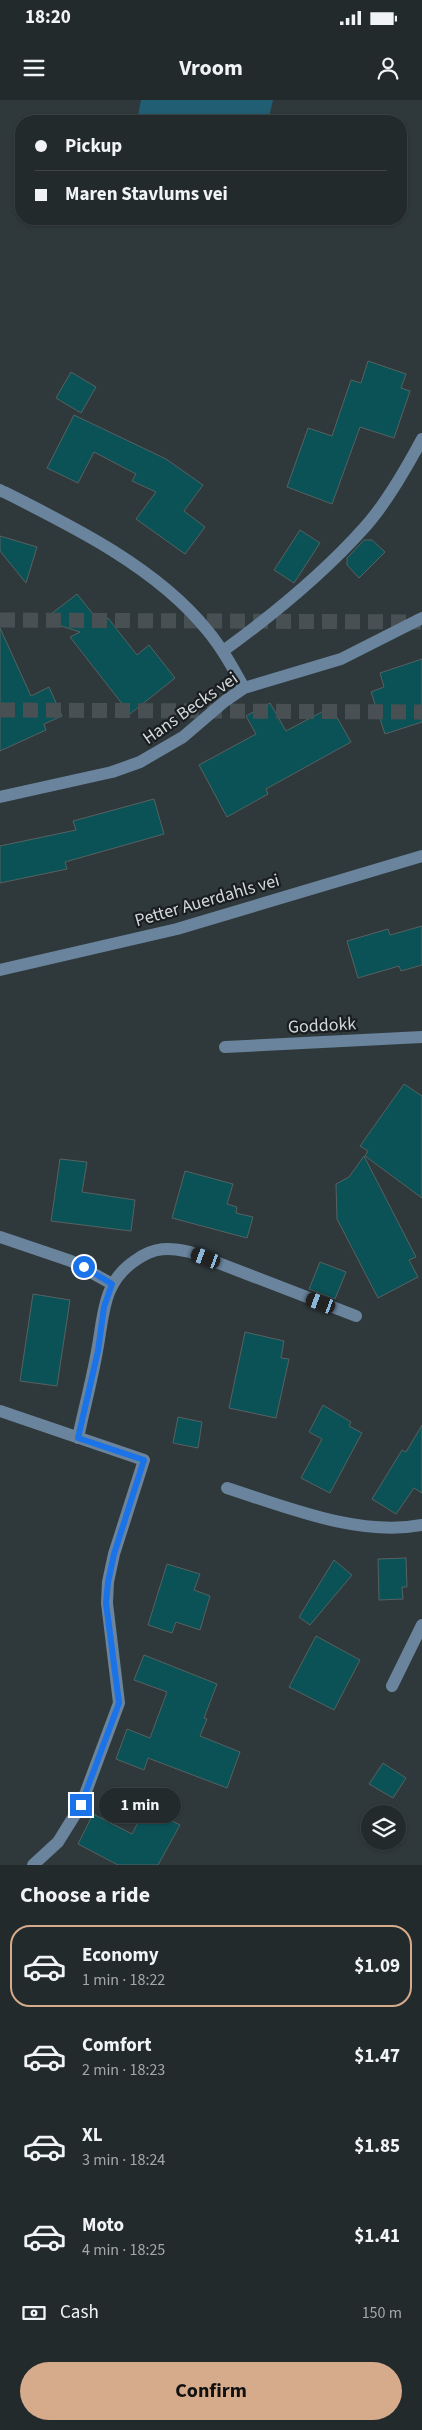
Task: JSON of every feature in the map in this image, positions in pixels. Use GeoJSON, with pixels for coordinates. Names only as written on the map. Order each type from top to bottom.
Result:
{"type":"FeatureCollection","features":[{"type":"Feature","properties":{"kind":"street"},"geometry":{"type":"LineString","coordinates":[[223,651],[304,588],[365,527],[408,465],[422,438]]}},
{"type":"Feature","properties":{"kind":"street"},"geometry":{"type":"LineString","coordinates":[[0,490],[76,530],[159,584],[186,608],[223,651],[244,688]]}},
{"type":"Feature","properties":{"kind":"street","name":"Hans Becks vei"},"geometry":{"type":"LineString","coordinates":[[0,797],[112,772],[140,762],[182,737],[225,701],[244,688],[341,659],[422,618]]}},
{"type":"Feature","properties":{"kind":"street","name":"Petter Auerdahls vei"},"geometry":{"type":"LineString","coordinates":[[0,970],[177,929],[422,856]]}},
{"type":"Feature","properties":{"kind":"street","name":"Goddokk"},"geometry":{"type":"LineString","coordinates":[[225,1047],[422,1037]]}},
{"type":"Feature","properties":{"kind":"street"},"geometry":{"type":"LineString","coordinates":[[0,1237],[71,1261],[112,1284]]}},
{"type":"Feature","properties":{"kind":"street"},"geometry":{"type":"LineString","coordinates":[[78,1438],[98,1351],[104,1307],[112,1284],[119,1272],[145,1254],[166,1248],[190,1252],[356,1316]]}},
{"type":"Feature","properties":{"kind":"street"},"geometry":{"type":"LineString","coordinates":[[0,1411],[144,1460],[114,1554],[108,1582],[106,1603],[119,1703],[81,1805],[58,1842],[33,1865]]}},
{"type":"Feature","properties":{"kind":"street"},"geometry":{"type":"LineString","coordinates":[[227,1488],[307,1514],[366,1526],[411,1528],[422,1525]]}},
{"type":"Feature","properties":{"kind":"street"},"geometry":{"type":"LineString","coordinates":[[392,1686],[422,1625]]}},
{"type":"Feature","properties":{"kind":"shaded area"},"geometry":{"type":"Polygon","coordinates":[[[141,100],[273,100],[269,115],[138,115],[141,100]]]}},
{"type":"Feature","properties":{"kind":"building"},"geometry":{"type":"Polygon","coordinates":[[[368,361],[406,374],[401,388],[410,391],[394,438],[360,427],[332,504],[287,487],[308,428],[332,436],[351,380],[361,383],[368,361]]]}},
{"type":"Feature","properties":{"kind":"building"},"geometry":{"type":"Polygon","coordinates":[[[71,372],[96,387],[81,413],[56,398],[71,372]]]}},
{"type":"Feature","properties":{"kind":"building"},"geometry":{"type":"Polygon","coordinates":[[[74,415],[166,459],[203,485],[184,511],[205,527],[185,554],[136,519],[156,492],[132,481],[136,474],[94,452],[78,483],[47,468],[74,415]]]}},
{"type":"Feature","properties":{"kind":"building"},"geometry":{"type":"Polygon","coordinates":[[[300,530],[320,543],[294,583],[274,570],[300,530]]]}},
{"type":"Feature","properties":{"kind":"building"},"geometry":{"type":"Polygon","coordinates":[[[0,536],[37,547],[26,583],[0,551],[0,536]]]}},
{"type":"Feature","properties":{"kind":"building"},"geometry":{"type":"Polygon","coordinates":[[[364,540],[372,540],[385,552],[359,578],[347,565],[347,558],[364,540]]]}},
{"type":"Feature","properties":{"kind":"building"},"geometry":{"type":"Polygon","coordinates":[[[77,594],[101,624],[108,618],[137,655],[149,645],[175,678],[130,714],[70,637],[80,632],[61,626],[51,614],[77,594]]]}},
{"type":"Feature","properties":{"kind":"building"},"geometry":{"type":"Polygon","coordinates":[[[0,628],[31,696],[49,687],[62,716],[44,724],[46,730],[0,751],[0,628]]]}},
{"type":"Feature","properties":{"kind":"building"},"geometry":{"type":"Polygon","coordinates":[[[422,659],[422,722],[385,734],[371,692],[384,687],[380,673],[422,659]]]}},
{"type":"Feature","properties":{"kind":"building"},"geometry":{"type":"Polygon","coordinates":[[[270,703],[286,731],[331,707],[351,742],[266,789],[268,794],[227,817],[199,765],[256,734],[246,716],[270,703]]]}},
{"type":"Feature","properties":{"kind":"building"},"geometry":{"type":"Polygon","coordinates":[[[154,799],[164,834],[65,862],[67,869],[0,883],[0,846],[76,830],[73,821],[154,799]]]}},
{"type":"Feature","properties":{"kind":"building"},"geometry":{"type":"Polygon","coordinates":[[[422,926],[422,965],[401,971],[399,966],[358,978],[347,941],[388,929],[390,935],[422,926]]]}},
{"type":"Feature","properties":{"kind":"building"},"geometry":{"type":"Polygon","coordinates":[[[404,1084],[422,1096],[422,1198],[365,1156],[368,1151],[360,1146],[404,1084]]]}},
{"type":"Feature","properties":{"kind":"building"},"geometry":{"type":"Polygon","coordinates":[[[364,1156],[416,1257],[409,1260],[418,1277],[378,1298],[337,1219],[336,1184],[349,1177],[364,1156]]]}},
{"type":"Feature","properties":{"kind":"building"},"geometry":{"type":"Polygon","coordinates":[[[60,1159],[87,1162],[82,1192],[135,1200],[131,1231],[51,1221],[60,1159]]]}},
{"type":"Feature","properties":{"kind":"building"},"geometry":{"type":"Polygon","coordinates":[[[185,1171],[233,1184],[227,1204],[237,1207],[236,1213],[253,1217],[247,1238],[172,1218],[185,1171]]]}},
{"type":"Feature","properties":{"kind":"building"},"geometry":{"type":"Polygon","coordinates":[[[320,1262],[346,1272],[335,1299],[309,1289],[320,1262]]]}},
{"type":"Feature","properties":{"kind":"building"},"geometry":{"type":"Polygon","coordinates":[[[33,1294],[70,1300],[57,1386],[20,1381],[33,1294]]]}},
{"type":"Feature","properties":{"kind":"building"},"geometry":{"type":"Polygon","coordinates":[[[245,1332],[284,1341],[281,1358],[289,1359],[276,1418],[229,1408],[245,1332]]]}},
{"type":"Feature","properties":{"kind":"building"},"geometry":{"type":"Polygon","coordinates":[[[323,1405],[351,1422],[349,1426],[362,1433],[330,1493],[301,1478],[322,1439],[309,1432],[323,1405]]]}},
{"type":"Feature","properties":{"kind":"building"},"geometry":{"type":"Polygon","coordinates":[[[178,1417],[202,1422],[198,1448],[173,1443],[178,1417]]]}},
{"type":"Feature","properties":{"kind":"building"},"geometry":{"type":"Polygon","coordinates":[[[422,1425],[422,1493],[414,1488],[396,1514],[372,1499],[402,1450],[406,1452],[422,1425]]]}},
{"type":"Feature","properties":{"kind":"building"},"geometry":{"type":"Polygon","coordinates":[[[406,1558],[407,1587],[402,1587],[403,1599],[379,1600],[378,1559],[406,1558]]]}},
{"type":"Feature","properties":{"kind":"building"},"geometry":{"type":"Polygon","coordinates":[[[334,1560],[352,1575],[310,1625],[299,1617],[334,1560]]]}},
{"type":"Feature","properties":{"kind":"building"},"geometry":{"type":"Polygon","coordinates":[[[167,1564],[200,1574],[194,1590],[210,1596],[200,1630],[176,1622],[172,1633],[148,1625],[167,1564]]]}},
{"type":"Feature","properties":{"kind":"building"},"geometry":{"type":"Polygon","coordinates":[[[316,1636],[360,1660],[334,1710],[289,1687],[316,1636]]]}},
{"type":"Feature","properties":{"kind":"building"},"geometry":{"type":"Polygon","coordinates":[[[144,1655],[217,1684],[204,1718],[207,1719],[200,1736],[240,1752],[227,1788],[148,1758],[144,1770],[116,1759],[127,1729],[150,1738],[167,1692],[134,1680],[144,1655]]]}},
{"type":"Feature","properties":{"kind":"building"},"geometry":{"type":"Polygon","coordinates":[[[383,1763],[406,1778],[393,1798],[369,1784],[383,1763]]]}},
{"type":"Feature","properties":{"kind":"building"},"geometry":{"type":"Polygon","coordinates":[[[146,1807],[180,1825],[158,1865],[118,1865],[78,1844],[93,1814],[132,1834],[146,1807]]]}},
{"type":"Feature","properties":{"kind":"tunnel"},"geometry":{"type":"LineString","coordinates":[[0,620],[421,622]]}},
{"type":"Feature","properties":{"kind":"tunnel"},"geometry":{"type":"LineString","coordinates":[[0,710],[422,712]]}},
{"type":"Feature","properties":{"kind":"route"},"geometry":{"type":"LineString","coordinates":[[81,1805],[119,1703],[119,1690],[106,1603],[108,1582],[114,1554],[144,1460],[78,1438],[98,1351],[104,1307],[112,1284],[84,1267]]}}]}
